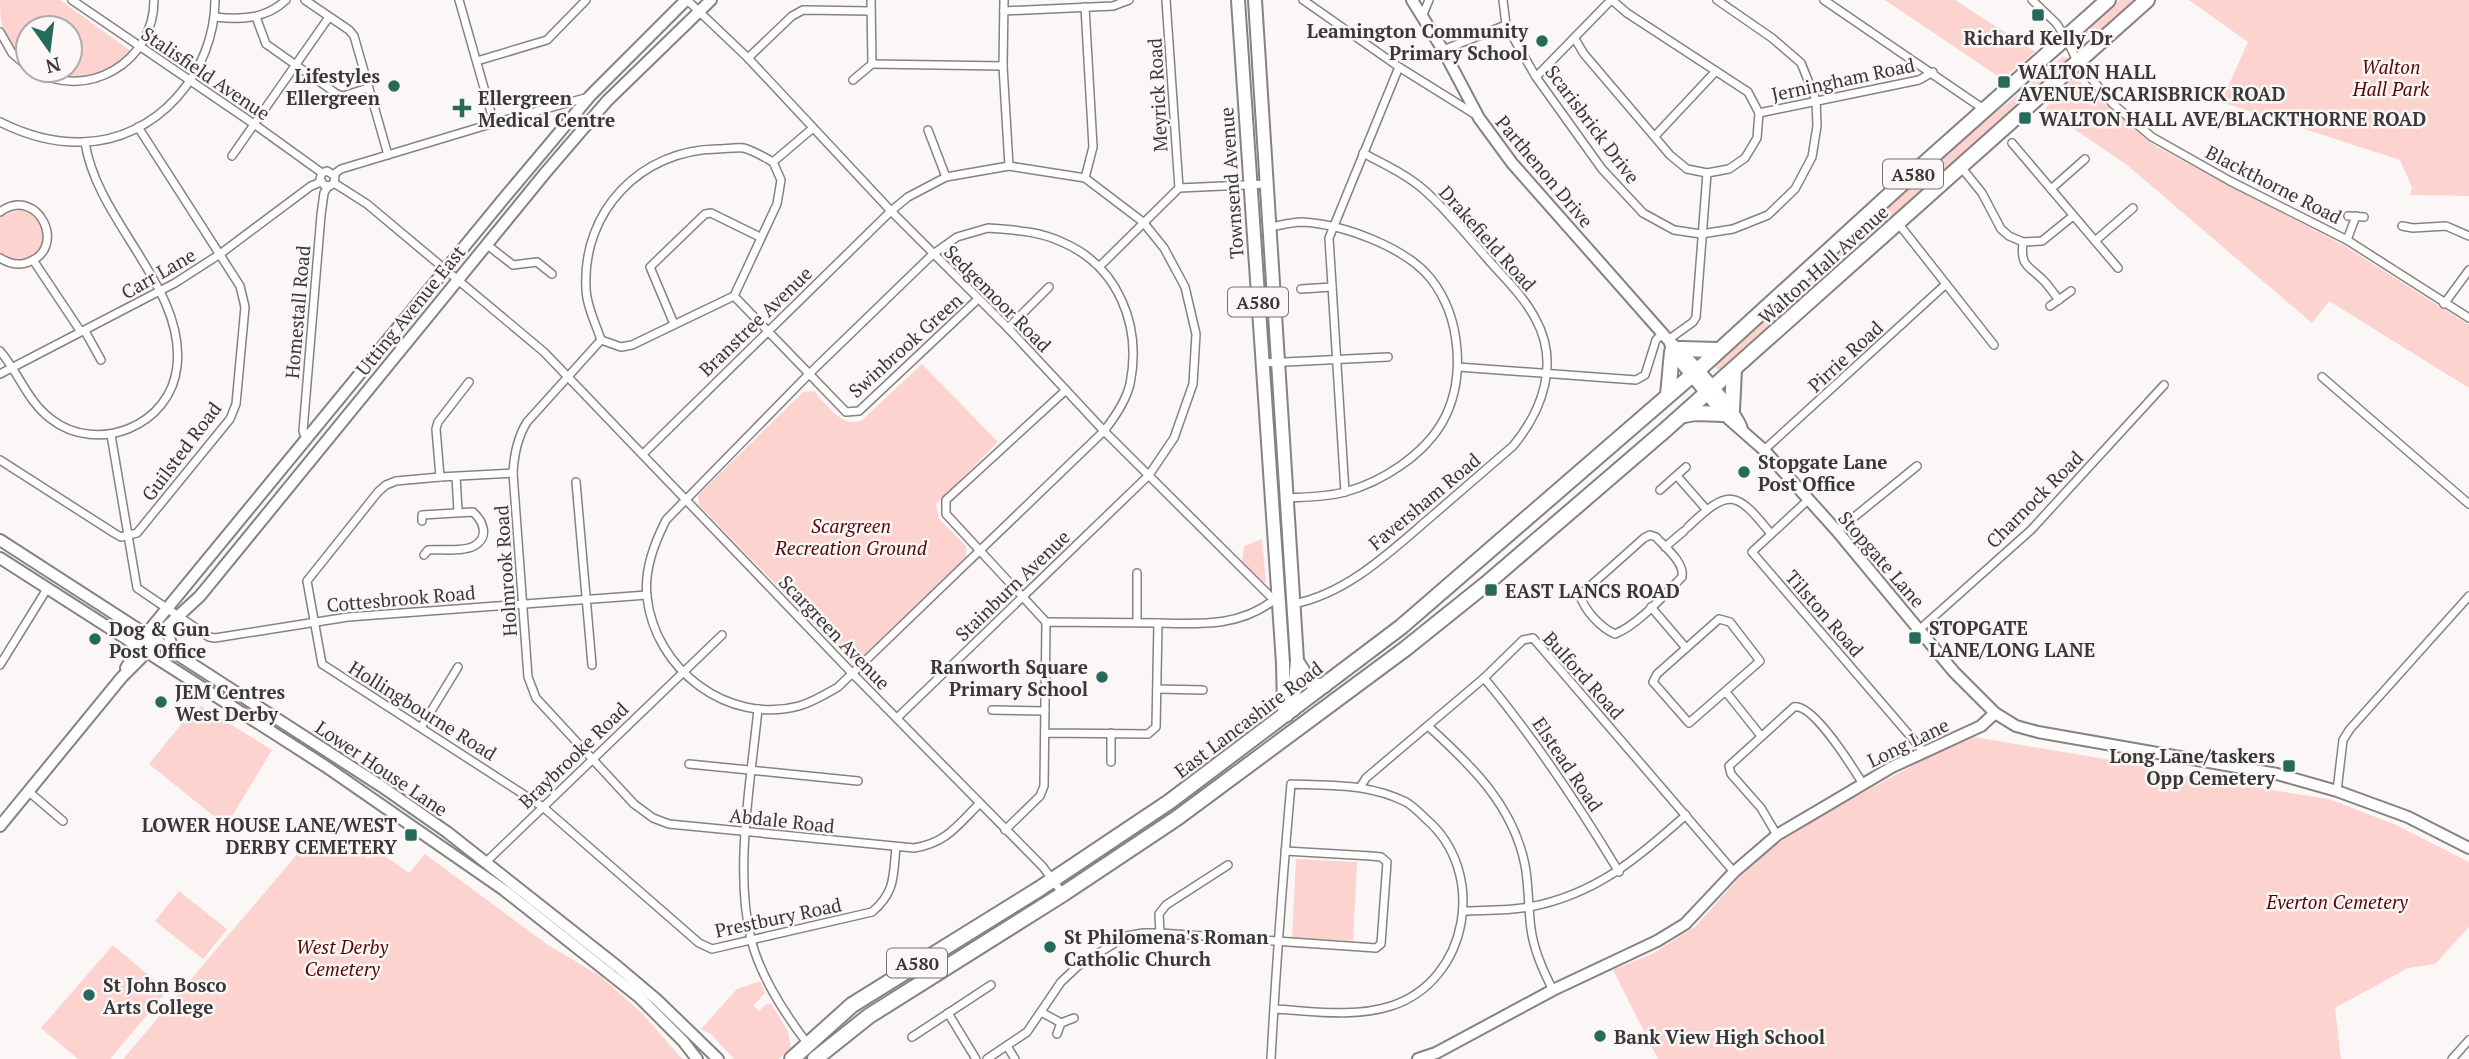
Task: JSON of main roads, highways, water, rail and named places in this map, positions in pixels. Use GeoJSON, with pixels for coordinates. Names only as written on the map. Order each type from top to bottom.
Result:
{"type":"FeatureCollection","features":[{"type":"Feature","properties":{"kind":"highway","name":"Walton Hall Avenue"},"geometry":{"type":"LineString","coordinates":[[1695,373],[2108,0]]}},
{"type":"Feature","properties":{"kind":"highway","name":"Walton Hall Avenue"},"geometry":{"type":"LineString","coordinates":[[1709,391],[2147,0]]}},
{"type":"Feature","properties":{"kind":"highway"},"geometry":{"type":"LineString","coordinates":[[1668,395],[1671,343],[1718,350]]}},
{"type":"Feature","properties":{"kind":"highway"},"geometry":{"type":"LineString","coordinates":[[1683,415],[1728,412],[1734,369]]}},
{"type":"Feature","properties":{"kind":"highway","name":"East Lancashire Road"},"geometry":{"type":"LineString","coordinates":[[792,1059],[836,1017],[870,992],[1052,880],[1169,802],[1291,715],[1401,628],[1695,373]]}},
{"type":"Feature","properties":{"kind":"highway","name":"East Lancashire Road"},"geometry":{"type":"LineString","coordinates":[[815,1059],[885,1005],[1063,894],[1177,818],[1289,736],[1405,649],[1486,583],[1709,391]]}},
{"type":"Feature","properties":{"kind":"highway"},"geometry":{"type":"LineString","coordinates":[[1291,715],[1311,719]]}},
{"type":"Feature","properties":{"kind":"highway","name":"A580"},"geometry":{"type":"LineString","coordinates":[[1289,736],[1291,715]]}},
{"type":"Feature","properties":{"kind":"highway"},"geometry":{"type":"LineString","coordinates":[[806,1059],[816,1050],[843,1036]]}},
{"type":"Feature","properties":{"kind":"main road","name":"Townsend Avenue"},"geometry":{"type":"LineString","coordinates":[[1238,0],[1276,602],[1284,708],[1291,715]]}},
{"type":"Feature","properties":{"kind":"main road","name":"Townsend Avenue"},"geometry":{"type":"LineString","coordinates":[[1255,0],[1297,660],[1291,715]]}},
{"type":"Feature","properties":{"kind":"main road"},"geometry":{"type":"LineString","coordinates":[[1297,660],[1312,684],[1325,686]]}},
{"type":"Feature","properties":{"kind":"place","name":"Richard Kelly Dr"},"geometry":{"type":"Point","coordinates":[2038,15]}},
{"type":"Feature","properties":{"kind":"place","name":"Leamington Community Primary School"},"geometry":{"type":"Point","coordinates":[1542,41]}},
{"type":"Feature","properties":{"kind":"place","name":"WALTON HALL AVENUE/SCARISBRICK ROAD"},"geometry":{"type":"Point","coordinates":[2004,82]}},
{"type":"Feature","properties":{"kind":"place","name":"Lifestyles Ellergreen"},"geometry":{"type":"Point","coordinates":[394,86]}},
{"type":"Feature","properties":{"kind":"place","name":"Ellergreen Medical Centre"},"geometry":{"type":"Point","coordinates":[462,108]}},
{"type":"Feature","properties":{"kind":"place","name":"WALTON HALL AVE/BLACKTHORNE ROAD"},"geometry":{"type":"Point","coordinates":[2025,118]}},
{"type":"Feature","properties":{"kind":"place","name":"Stopgate Lane Post Office"},"geometry":{"type":"Point","coordinates":[1744,472]}},
{"type":"Feature","properties":{"kind":"place","name":"EAST LANCS ROAD"},"geometry":{"type":"Point","coordinates":[1491,590]}},
{"type":"Feature","properties":{"kind":"place","name":"STOPGATE LANE/LONG LANE"},"geometry":{"type":"Point","coordinates":[1915,638]}},
{"type":"Feature","properties":{"kind":"place","name":"Dog & Gun Post Office"},"geometry":{"type":"Point","coordinates":[95,639]}},
{"type":"Feature","properties":{"kind":"place","name":"Ranworth Square Primary School"},"geometry":{"type":"Point","coordinates":[1102,677]}},
{"type":"Feature","properties":{"kind":"place","name":"JEM Centres West Derby"},"geometry":{"type":"Point","coordinates":[161,702]}},
{"type":"Feature","properties":{"kind":"place","name":"Long Lane/taskers Opp Cemetery"},"geometry":{"type":"Point","coordinates":[2289,766]}},
{"type":"Feature","properties":{"kind":"place","name":"LOWER HOUSE LANE/WEST DERBY CEMETERY"},"geometry":{"type":"Point","coordinates":[411,835]}},
{"type":"Feature","properties":{"kind":"place","name":"St Philomena's Roman Catholic Church"},"geometry":{"type":"Point","coordinates":[1050,947]}},
{"type":"Feature","properties":{"kind":"place","name":"St John Bosco Arts College"},"geometry":{"type":"Point","coordinates":[89,995]}},
{"type":"Feature","properties":{"kind":"place","name":"Bank View High School"},"geometry":{"type":"Point","coordinates":[1600,1036]}},
{"type":"Feature","properties":{"kind":"park label","name":"Walton Hall Park"},"geometry":{"type":"Point","coordinates":[2391,77]}},
{"type":"Feature","properties":{"kind":"park label","name":"Scargreen Recreation Ground"},"geometry":{"type":"Point","coordinates":[851,536]}},
{"type":"Feature","properties":{"kind":"park label","name":"Everton Cemetery"},"geometry":{"type":"Point","coordinates":[2337,901]}},
{"type":"Feature","properties":{"kind":"park label","name":"West Derby Cemetery"},"geometry":{"type":"Point","coordinates":[342,957]}}]}
